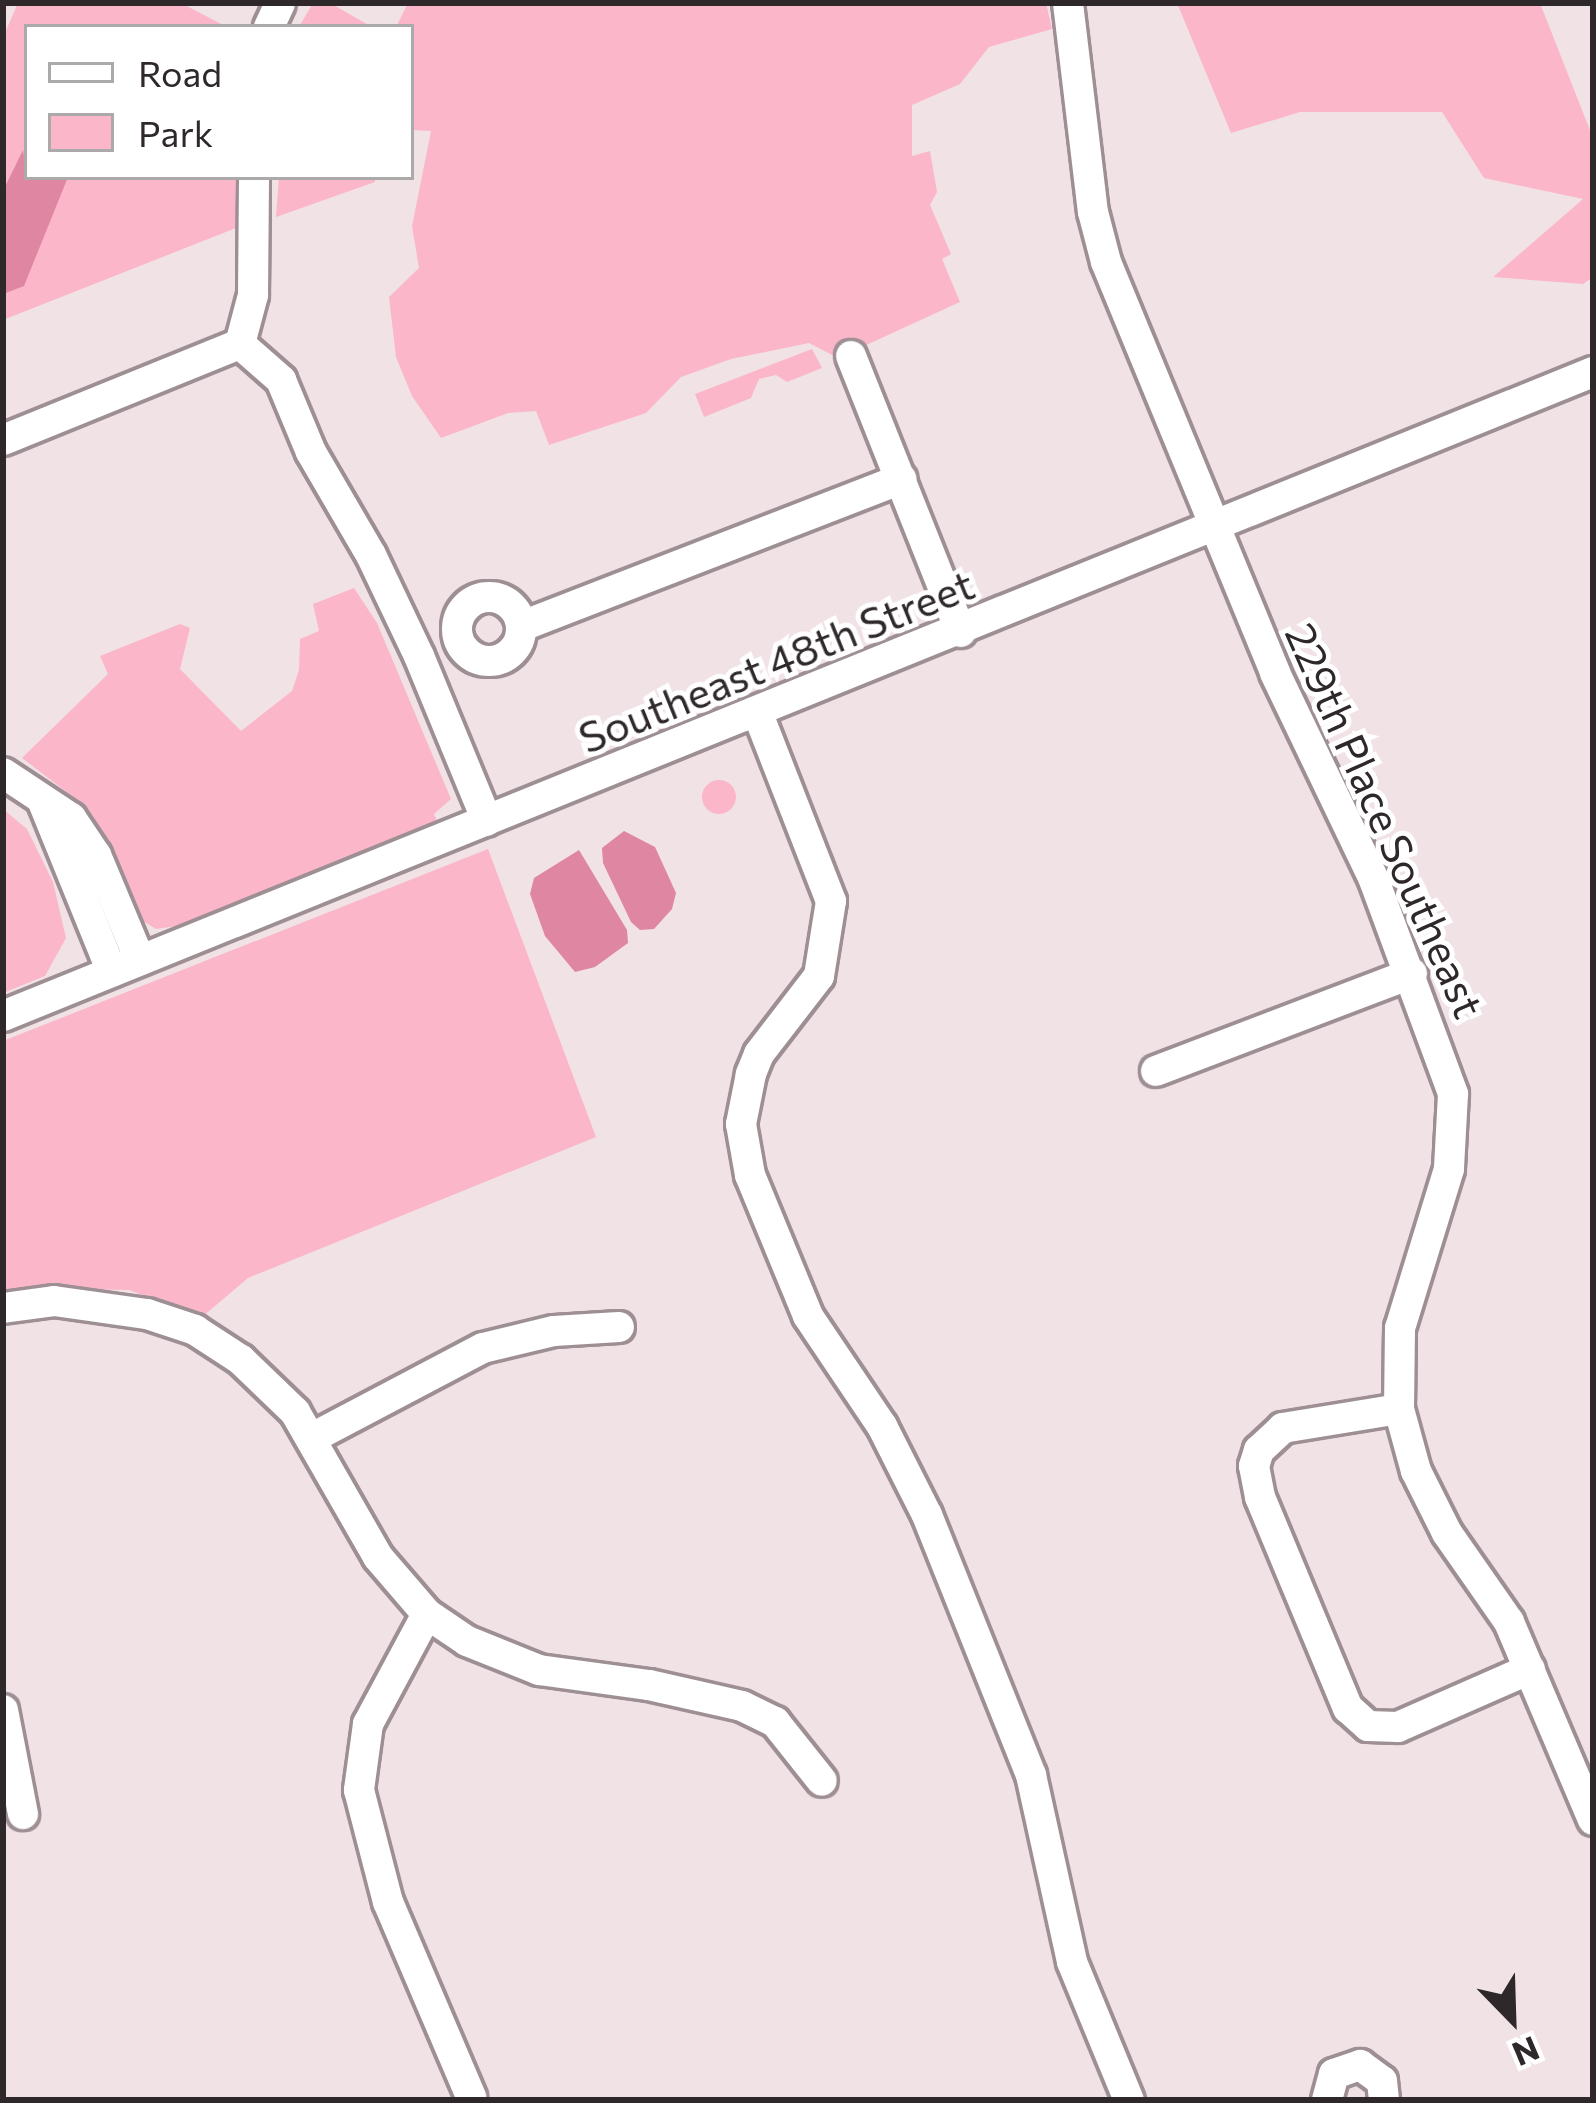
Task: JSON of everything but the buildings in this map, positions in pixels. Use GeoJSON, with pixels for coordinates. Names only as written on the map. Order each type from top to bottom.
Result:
{"type":"FeatureCollection","features":[{"type":"Feature","properties":{"kind":"street","name":"229th Place Southeast"},"geometry":{"type":"LineString","coordinates":[[1068,3],[1093,212],[1106,262],[1213,526],[1412,973],[1453,1094],[1449,1169],[1400,1328],[1399,1408],[1433,1509],[1493,1592],[1593,1820]]}},
{"type":"Feature","properties":{"kind":"street"},"geometry":{"type":"LineString","coordinates":[[240,344],[253,295],[254,180]]}},
{"type":"Feature","properties":{"kind":"street"},"geometry":{"type":"LineString","coordinates":[[3,440],[240,344]]}},
{"type":"Feature","properties":{"kind":"street"},"geometry":{"type":"LineString","coordinates":[[240,344],[281,380],[311,452],[359,533],[487,821]]}},
{"type":"Feature","properties":{"kind":"street"},"geometry":{"type":"LineString","coordinates":[[851,356],[961,632]]}},
{"type":"Feature","properties":{"kind":"street","name":"Southeast 48th Street"},"geometry":{"type":"LineString","coordinates":[[3,1016],[961,632],[1586,375]]}},
{"type":"Feature","properties":{"kind":"street"},"geometry":{"type":"LineString","coordinates":[[522,626],[901,479]]}},
{"type":"Feature","properties":{"kind":"street"},"geometry":{"type":"LineString","coordinates":[[758,714],[827,884],[831,924],[819,976],[759,1054],[741,1124],[750,1175],[808,1316],[882,1426],[916,1490],[1031,1775],[1072,1961],[1129,2100]]}},
{"type":"Feature","properties":{"kind":"street"},"geometry":{"type":"LineString","coordinates":[[3,772],[71,818],[96,855],[126,966]]}},
{"type":"Feature","properties":{"kind":"street"},"geometry":{"type":"LineString","coordinates":[[1156,1071],[1412,973]]}},
{"type":"Feature","properties":{"kind":"street"},"geometry":{"type":"LineString","coordinates":[[3,1308],[22,1302],[73,1303],[147,1314],[195,1330],[270,1385],[312,1438],[378,1557],[427,1614],[467,1641],[539,1670],[649,1685],[742,1706],[775,1722],[822,1781]]}},
{"type":"Feature","properties":{"kind":"street"},"geometry":{"type":"LineString","coordinates":[[312,1438],[483,1348],[554,1331],[620,1327]]}},
{"type":"Feature","properties":{"kind":"street"},"geometry":{"type":"LineString","coordinates":[[1399,1408],[1283,1428],[1259,1450],[1254,1466],[1260,1497],[1348,1708],[1368,1726],[1398,1727],[1530,1669]]}},
{"type":"Feature","properties":{"kind":"street"},"geometry":{"type":"LineString","coordinates":[[427,1614],[368,1724],[359,1790],[388,1902],[471,2097]]}},
{"type":"Feature","properties":{"kind":"street"},"geometry":{"type":"LineString","coordinates":[[3,1710],[23,1814]]}},
{"type":"Feature","properties":{"kind":"street"},"geometry":{"type":"LineString","coordinates":[[1327,2100],[1334,2074],[1360,2065],[1377,2074],[1384,2100]]}},
{"type":"Feature","properties":{"kind":"green space"},"geometry":{"type":"Polygon","coordinates":[[[18,3],[181,3],[221,24],[24,24],[24,180],[238,180],[241,203],[236,228],[3,320],[3,37],[18,3]]]}},
{"type":"Feature","properties":{"kind":"green space"},"geometry":{"type":"Polygon","coordinates":[[[313,3],[330,3],[367,24],[301,24],[313,3]]]}},
{"type":"Feature","properties":{"kind":"green space"},"geometry":{"type":"Polygon","coordinates":[[[408,3],[1046,3],[1052,29],[989,47],[960,84],[912,105],[912,156],[930,151],[937,192],[930,205],[951,254],[942,259],[960,302],[838,358],[809,343],[731,359],[681,377],[646,413],[549,445],[536,411],[508,413],[441,438],[412,396],[396,357],[389,297],[419,268],[412,226],[431,131],[414,130],[414,24],[398,24],[408,3]]]}},
{"type":"Feature","properties":{"kind":"green space"},"geometry":{"type":"Polygon","coordinates":[[[1177,3],[1540,3],[1593,138],[1593,277],[1583,284],[1493,277],[1583,199],[1484,178],[1442,112],[1300,112],[1231,133],[1177,3]]]}},
{"type":"Feature","properties":{"kind":"green space"},"geometry":{"type":"Polygon","coordinates":[[[279,180],[375,180],[375,182],[276,217],[279,180]]]}},
{"type":"Feature","properties":{"kind":"green space"},"geometry":{"type":"Polygon","coordinates":[[[812,349],[822,368],[787,382],[776,375],[759,379],[751,398],[704,417],[695,394],[812,349]]]}},
{"type":"Feature","properties":{"kind":"green space"},"geometry":{"type":"Polygon","coordinates":[[[354,588],[377,623],[451,799],[434,814],[437,821],[177,926],[156,929],[141,920],[107,841],[81,803],[22,758],[108,674],[100,656],[180,624],[190,628],[180,669],[241,731],[292,691],[299,670],[300,639],[319,631],[313,604],[354,588]]]}},
{"type":"Feature","properties":{"kind":"green space"},"geometry":{"type":"Polygon","coordinates":[[[719,780],[731,785],[736,797],[731,809],[719,814],[707,809],[702,797],[707,785],[719,780]]]}},
{"type":"Feature","properties":{"kind":"green space"},"geometry":{"type":"Polygon","coordinates":[[[3,809],[27,829],[53,882],[66,938],[45,976],[3,993],[3,809]]]}},
{"type":"Feature","properties":{"kind":"green space"},"geometry":{"type":"Polygon","coordinates":[[[488,849],[596,1137],[248,1278],[202,1317],[129,1290],[22,1288],[3,1294],[3,1041],[488,849]]]}},
{"type":"Feature","properties":{"kind":"shaded area"},"geometry":{"type":"Polygon","coordinates":[[[23,150],[24,180],[67,180],[24,286],[3,294],[3,191],[23,150]]]}},
{"type":"Feature","properties":{"kind":"shaded area"},"geometry":{"type":"Polygon","coordinates":[[[624,831],[655,847],[676,893],[672,909],[654,929],[640,930],[631,922],[603,863],[602,848],[624,831]]]}},
{"type":"Feature","properties":{"kind":"shaded area"},"geometry":{"type":"Polygon","coordinates":[[[579,850],[627,930],[628,943],[595,967],[575,972],[545,936],[530,894],[534,878],[579,850]]]}}]}
